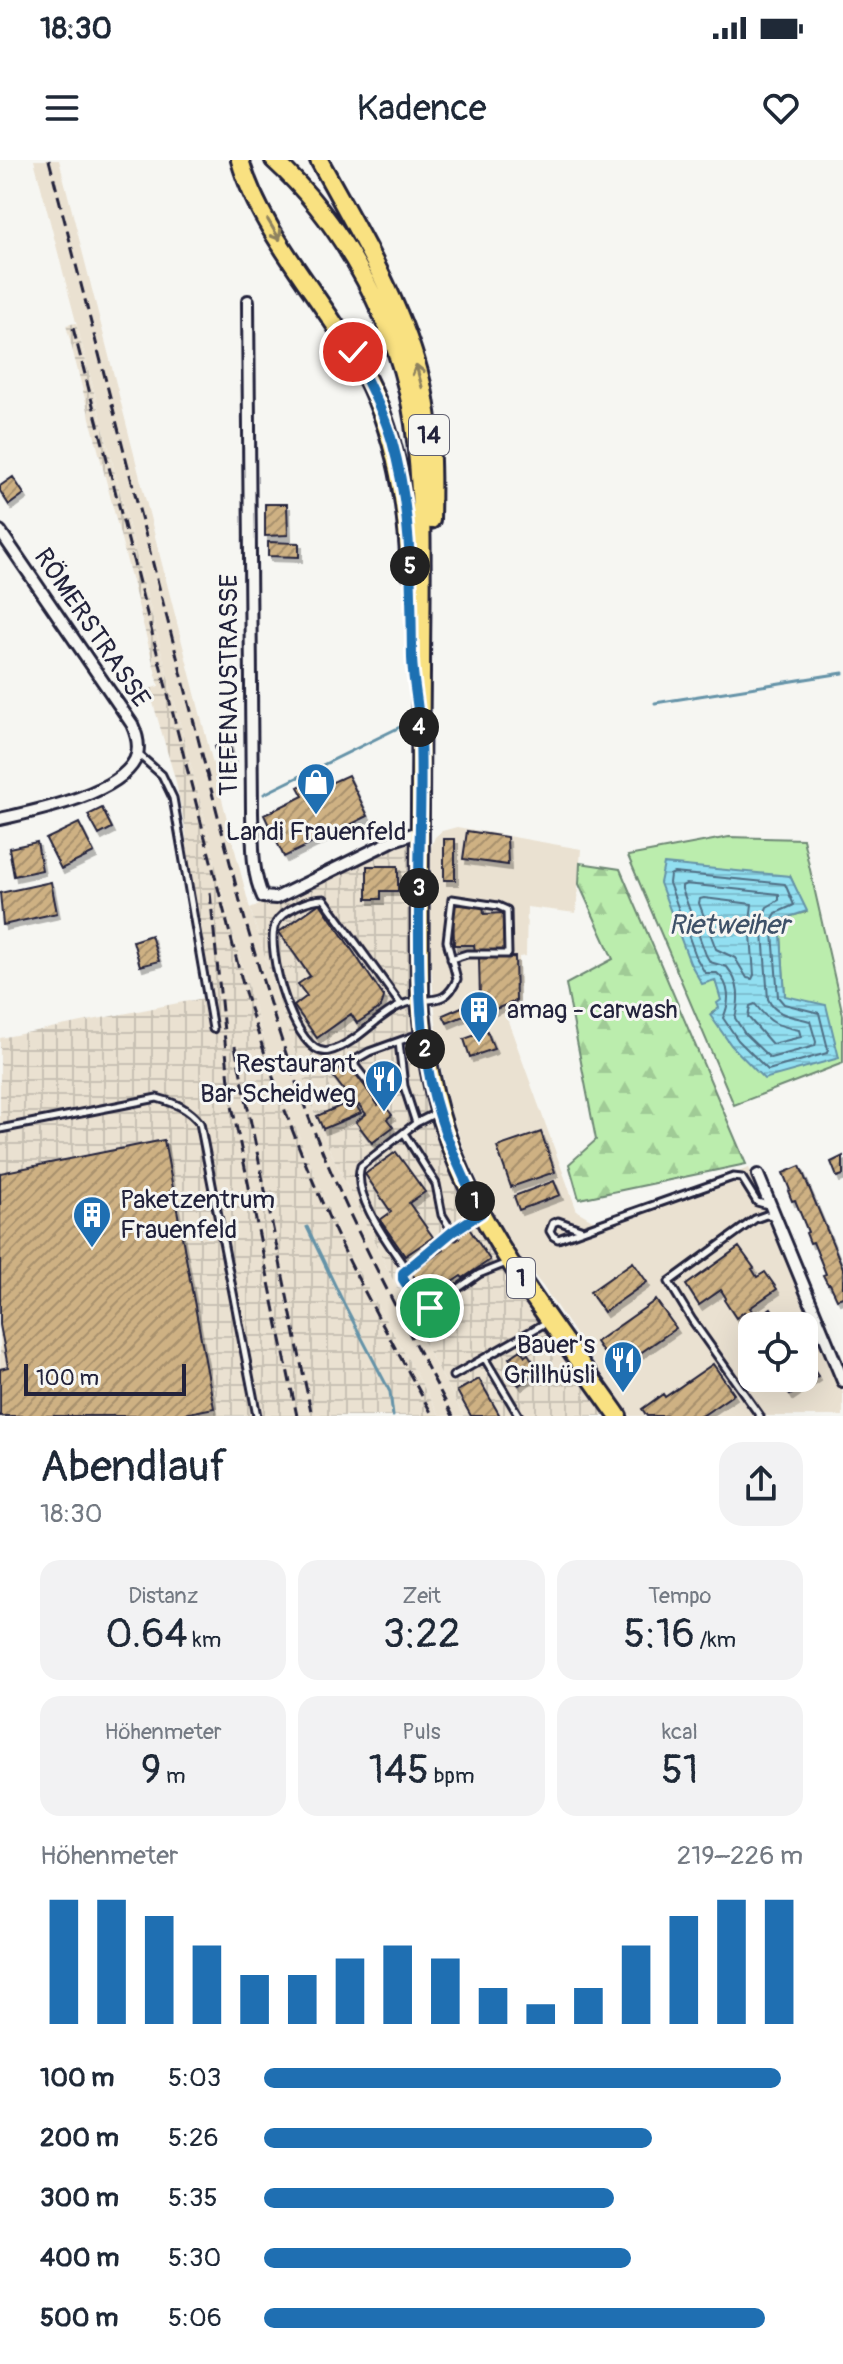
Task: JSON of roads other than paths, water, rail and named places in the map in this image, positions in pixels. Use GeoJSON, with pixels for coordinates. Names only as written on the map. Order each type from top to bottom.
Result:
{"type":"FeatureCollection","features":[{"type":"Feature","properties":{"kind":"main road","name":"14"},"geometry":{"type":"LineString","coordinates":[[240,160],[266,217],[353,352],[391,438],[407,516],[412,660],[420,733]]}},
{"type":"Feature","properties":{"kind":"main road","name":"1"},"geometry":{"type":"LineString","coordinates":[[274,160],[311,201],[358,267],[393,343],[413,421],[421,511],[420,1000],[431,1085],[458,1166],[481,1213],[510,1262],[618,1416]]}},
{"type":"Feature","properties":{"kind":"main road","name":"14"},"geometry":{"type":"LineString","coordinates":[[319,160],[394,302],[409,338],[422,386],[432,488],[431,630],[428,688],[420,733]]}},
{"type":"Feature","properties":{"kind":"street","name":"TIEFENAUSTRASSE"},"geometry":{"type":"LineString","coordinates":[[248,301],[251,771],[255,871],[259,889],[263,897],[276,898],[394,840],[419,832]]}},
{"type":"Feature","properties":{"kind":"street","name":"RÖMERSTRASSE"},"geometry":{"type":"LineString","coordinates":[[0,531],[132,724],[138,744],[137,754]]}},
{"type":"Feature","properties":{"kind":"street"},"geometry":{"type":"LineString","coordinates":[[0,819],[58,807],[83,797],[120,776],[131,766],[137,754]]}},
{"type":"Feature","properties":{"kind":"street"},"geometry":{"type":"LineString","coordinates":[[758,1175],[843,1381]]}},
{"type":"Feature","properties":{"kind":"lane"},"geometry":{"type":"LineString","coordinates":[[137,754],[162,775],[173,798],[213,1029]]}},
{"type":"Feature","properties":{"kind":"lane"},"geometry":{"type":"LineString","coordinates":[[401,1005],[324,899],[289,911],[277,921],[273,933],[276,960],[287,1007],[310,1046],[319,1051],[330,1051],[401,1005],[447,996],[452,991],[457,979],[451,959],[447,941],[452,899],[507,910],[508,954],[467,954],[451,959]]}},
{"type":"Feature","properties":{"kind":"lane"},"geometry":{"type":"LineString","coordinates":[[404,1086],[373,1089],[355,1066],[355,1060],[423,1033]]}},
{"type":"Feature","properties":{"kind":"lane"},"geometry":{"type":"LineString","coordinates":[[399,1042],[404,1086],[416,1123]]}},
{"type":"Feature","properties":{"kind":"lane"},"geometry":{"type":"LineString","coordinates":[[0,1129],[157,1098],[177,1104],[193,1114],[200,1123],[257,1416]]}},
{"type":"Feature","properties":{"kind":"lane"},"geometry":{"type":"LineString","coordinates":[[406,1269],[360,1189],[358,1175],[361,1166],[416,1123],[439,1111]]}},
{"type":"Feature","properties":{"kind":"lane"},"geometry":{"type":"LineString","coordinates":[[404,1133],[436,1184],[442,1215],[453,1234]]}},
{"type":"Feature","properties":{"kind":"lane"},"geometry":{"type":"LineString","coordinates":[[583,1230],[558,1221],[550,1228],[551,1234],[558,1239],[733,1177],[742,1178],[757,1202],[770,1205]]}},
{"type":"Feature","properties":{"kind":"lane"},"geometry":{"type":"LineString","coordinates":[[481,1213],[422,1255],[406,1269],[403,1279],[425,1309],[448,1296],[477,1272],[510,1262]]}},
{"type":"Feature","properties":{"kind":"lane"},"geometry":{"type":"LineString","coordinates":[[760,1416],[669,1282],[761,1215],[775,1216]]}},
{"type":"Feature","properties":{"kind":"lane"},"geometry":{"type":"LineString","coordinates":[[422,1255],[427,1261]]}},
{"type":"Feature","properties":{"kind":"lane"},"geometry":{"type":"LineString","coordinates":[[484,1264],[489,1270]]}},
{"type":"Feature","properties":{"kind":"lane"},"geometry":{"type":"LineString","coordinates":[[445,1287],[448,1296]]}},
{"type":"Feature","properties":{"kind":"lane"},"geometry":{"type":"LineString","coordinates":[[453,1376],[551,1320]]}},
{"type":"Feature","properties":{"kind":"lane"},"geometry":{"type":"LineString","coordinates":[[485,1359],[519,1416]]}},
{"type":"Feature","properties":{"kind":"water","name":"Rietweiher"},"geometry":{"type":"Polygon","coordinates":[[[664,864],[790,876],[807,911],[780,920],[785,996],[826,1005],[839,1058],[764,1079],[731,1045],[710,1015],[719,1008],[717,1003],[721,1000],[715,980],[702,984],[690,963],[660,883],[664,864]]]}},
{"type":"Feature","properties":{"kind":"waterway"},"geometry":{"type":"LineString","coordinates":[[655,703],[843,673]]}},
{"type":"Feature","properties":{"kind":"waterway"},"geometry":{"type":"LineString","coordinates":[[264,794],[404,725]]}},
{"type":"Feature","properties":{"kind":"waterway"},"geometry":{"type":"LineString","coordinates":[[307,1227],[390,1392],[393,1416]]}},
{"type":"Feature","properties":{"kind":"railway"},"geometry":{"type":"LineString","coordinates":[[49,160],[243,913],[281,1038],[340,1193],[453,1416]]}},
{"type":"Feature","properties":{"kind":"railway"},"geometry":{"type":"LineString","coordinates":[[73,328],[255,1024],[295,1138],[330,1220],[433,1416]]}},
{"type":"Feature","properties":{"kind":"railway"},"geometry":{"type":"LineString","coordinates":[[210,892],[231,1101],[297,1416]]}},
{"type":"Feature","properties":{"kind":"railway"},"geometry":{"type":"LineString","coordinates":[[235,1046],[312,1416]]}},
{"type":"Feature","properties":{"kind":"place","name":"Landi Frauenfeld"},"geometry":{"type":"Point","coordinates":[316,816]}},
{"type":"Feature","properties":{"kind":"place","name":"amag - carwash"},"geometry":{"type":"Point","coordinates":[479,1044]}},
{"type":"Feature","properties":{"kind":"place","name":"Restaurant Bar Scheidweg"},"geometry":{"type":"Point","coordinates":[384,1113]}},
{"type":"Feature","properties":{"kind":"place","name":"Paketzentrum Frauenfeld"},"geometry":{"type":"Point","coordinates":[92,1249]}},
{"type":"Feature","properties":{"kind":"place","name":"Bauer's Grillhüsli"},"geometry":{"type":"Point","coordinates":[623,1394]}}]}
